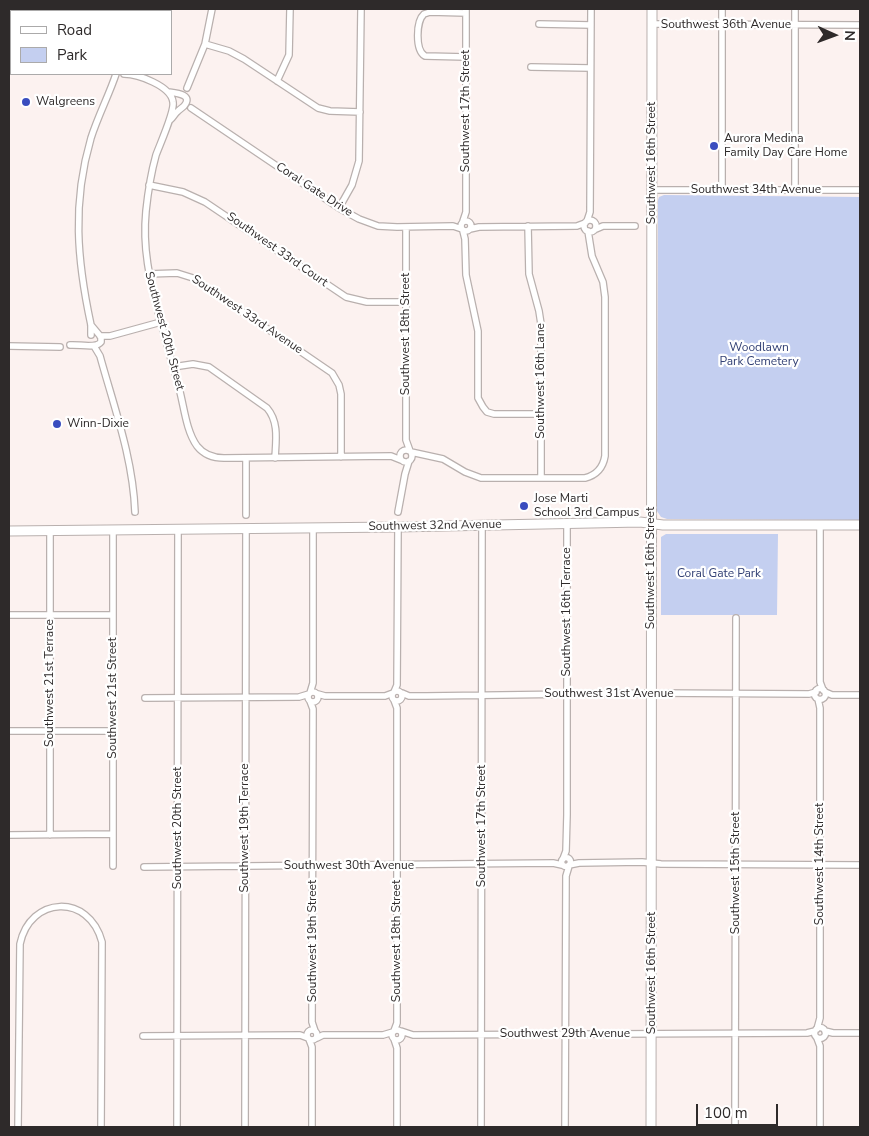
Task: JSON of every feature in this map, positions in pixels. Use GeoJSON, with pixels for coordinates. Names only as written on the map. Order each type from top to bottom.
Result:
{"type":"FeatureCollection","features":[{"type":"Feature","properties":{"kind":"street"},"geometry":{"type":"LineString","coordinates":[[187,88],[205,44],[212,9]]}},
{"type":"Feature","properties":{"kind":"street"},"geometry":{"type":"LineString","coordinates":[[277,81],[289,55],[290,9]]}},
{"type":"Feature","properties":{"kind":"street"},"geometry":{"type":"LineString","coordinates":[[338,208],[352,185],[358,166],[361,9]]}},
{"type":"Feature","properties":{"kind":"street"},"geometry":{"type":"LineString","coordinates":[[246,515],[246,458],[391,456],[402,452],[410,452],[443,459],[478,477],[585,478],[598,472],[604,464],[605,297],[603,282],[592,256],[590,240],[590,9]]}},
{"type":"Feature","properties":{"kind":"street","name":"Southwest 16th Street"},"geometry":{"type":"LineString","coordinates":[[651,1127],[652,9]]}},
{"type":"Feature","properties":{"kind":"street"},"geometry":{"type":"LineString","coordinates":[[722,9],[722,190]]}},
{"type":"Feature","properties":{"kind":"street"},"geometry":{"type":"LineString","coordinates":[[795,9],[795,190]]}},
{"type":"Feature","properties":{"kind":"street"},"geometry":{"type":"LineString","coordinates":[[466,11],[430,12],[421,16],[418,40],[418,50],[426,56],[466,57]]}},
{"type":"Feature","properties":{"kind":"street","name":"Southwest 17th Street"},"geometry":{"type":"LineString","coordinates":[[466,11],[466,275],[478,331],[479,401],[487,412],[497,414],[541,414]]}},
{"type":"Feature","properties":{"kind":"street"},"geometry":{"type":"LineString","coordinates":[[539,24],[590,25]]}},
{"type":"Feature","properties":{"kind":"street","name":"Southwest 36th Avenue"},"geometry":{"type":"LineString","coordinates":[[652,24],[860,25]]}},
{"type":"Feature","properties":{"kind":"street"},"geometry":{"type":"LineString","coordinates":[[205,44],[239,56],[307,101],[323,109],[360,112]]}},
{"type":"Feature","properties":{"kind":"street"},"geometry":{"type":"LineString","coordinates":[[531,68],[590,68]]}},
{"type":"Feature","properties":{"kind":"street"},"geometry":{"type":"LineString","coordinates":[[120,75],[114,83],[91,138],[80,198],[78,227],[80,260],[91,324],[128,458],[134,488],[135,512]]}},
{"type":"Feature","properties":{"kind":"street"},"geometry":{"type":"LineString","coordinates":[[138,75],[168,92]]}},
{"type":"Feature","properties":{"kind":"street","name":"Southwest 20th Street"},"geometry":{"type":"LineString","coordinates":[[168,92],[181,93],[186,99],[184,107],[170,120]]}},
{"type":"Feature","properties":{"kind":"street","name":"Southwest 20th Street"},"geometry":{"type":"LineString","coordinates":[[168,92],[173,101],[170,120],[159,147],[150,186],[145,221],[148,274],[192,435],[202,450],[215,457],[246,458]]}},
{"type":"Feature","properties":{"kind":"street","name":"Coral Gate Drive"},"geometry":{"type":"LineString","coordinates":[[191,108],[338,208],[359,220],[373,225],[406,227],[636,226]]}},
{"type":"Feature","properties":{"kind":"street","name":"Southwest 33rd Court"},"geometry":{"type":"LineString","coordinates":[[150,186],[183,192],[201,199],[346,297],[362,301],[406,302]]}},
{"type":"Feature","properties":{"kind":"street","name":"Southwest 34th Avenue"},"geometry":{"type":"LineString","coordinates":[[652,190],[860,190]]}},
{"type":"Feature","properties":{"kind":"street","name":"Southwest 16th Lane"},"geometry":{"type":"LineString","coordinates":[[528,226],[530,281],[541,324],[541,478]]}},
{"type":"Feature","properties":{"kind":"street","name":"Southwest 18th Street"},"geometry":{"type":"LineString","coordinates":[[402,460],[400,456],[406,440],[406,227]]}},
{"type":"Feature","properties":{"kind":"street","name":"Southwest 33rd Avenue"},"geometry":{"type":"LineString","coordinates":[[148,274],[177,273],[193,278],[325,366],[337,380],[341,394],[341,457]]}},
{"type":"Feature","properties":{"kind":"street"},"geometry":{"type":"LineString","coordinates":[[70,345],[161,322]]}},
{"type":"Feature","properties":{"kind":"street"},"geometry":{"type":"LineString","coordinates":[[92,346],[96,338]]}},
{"type":"Feature","properties":{"kind":"street"},"geometry":{"type":"LineString","coordinates":[[92,346],[96,338]]}},
{"type":"Feature","properties":{"kind":"street"},"geometry":{"type":"LineString","coordinates":[[79,344],[92,346],[99,354]]}},
{"type":"Feature","properties":{"kind":"street"},"geometry":{"type":"LineString","coordinates":[[9,346],[60,347]]}},
{"type":"Feature","properties":{"kind":"street"},"geometry":{"type":"LineString","coordinates":[[173,367],[193,364],[209,367],[267,408],[273,416],[275,425],[275,458]]}},
{"type":"Feature","properties":{"kind":"street","name":"Southwest 18th Street"},"geometry":{"type":"LineString","coordinates":[[406,440],[410,452],[410,460]]}},
{"type":"Feature","properties":{"kind":"street"},"geometry":{"type":"LineString","coordinates":[[391,456],[402,460],[423,456]]}},
{"type":"Feature","properties":{"kind":"street"},"geometry":{"type":"LineString","coordinates":[[402,460],[405,474]]}},
{"type":"Feature","properties":{"kind":"street"},"geometry":{"type":"LineString","coordinates":[[398,512],[405,474],[410,460]]}},
{"type":"Feature","properties":{"kind":"street","name":"Southwest 32nd Avenue"},"geometry":{"type":"LineString","coordinates":[[9,531],[398,527],[640,522],[651,524],[860,525]]}},
{"type":"Feature","properties":{"kind":"street","name":"Southwest 16th Terrace"},"geometry":{"type":"LineString","coordinates":[[565,1127],[567,524]]}},
{"type":"Feature","properties":{"kind":"street","name":"Southwest 17th Street"},"geometry":{"type":"LineString","coordinates":[[482,525],[482,1127]]}},
{"type":"Feature","properties":{"kind":"street","name":"Southwest 14th Street"},"geometry":{"type":"LineString","coordinates":[[820,526],[820,1127]]}},
{"type":"Feature","properties":{"kind":"street"},"geometry":{"type":"LineString","coordinates":[[145,698],[397,696],[398,527]]}},
{"type":"Feature","properties":{"kind":"street","name":"Southwest 19th Terrace"},"geometry":{"type":"LineString","coordinates":[[245,1127],[246,528]]}},
{"type":"Feature","properties":{"kind":"street"},"geometry":{"type":"LineString","coordinates":[[313,528],[313,697]]}},
{"type":"Feature","properties":{"kind":"street","name":"Southwest 20th Street"},"geometry":{"type":"LineString","coordinates":[[177,1127],[178,529]]}},
{"type":"Feature","properties":{"kind":"street","name":"Southwest 21st Street"},"geometry":{"type":"LineString","coordinates":[[113,530],[113,866]]}},
{"type":"Feature","properties":{"kind":"street","name":"Southwest 21st Terrace"},"geometry":{"type":"LineString","coordinates":[[50,531],[50,834]]}},
{"type":"Feature","properties":{"kind":"street"},"geometry":{"type":"LineString","coordinates":[[9,615],[113,615]]}},
{"type":"Feature","properties":{"kind":"street","name":"Southwest 15th Street"},"geometry":{"type":"LineString","coordinates":[[735,1127],[736,618]]}},
{"type":"Feature","properties":{"kind":"street","name":"Southwest 31st Avenue"},"geometry":{"type":"LineString","coordinates":[[397,696],[652,693],[820,695]]}},
{"type":"Feature","properties":{"kind":"street"},"geometry":{"type":"LineString","coordinates":[[820,695],[860,695]]}},
{"type":"Feature","properties":{"kind":"street","name":"Southwest 18th Street"},"geometry":{"type":"LineString","coordinates":[[397,696],[397,1035]]}},
{"type":"Feature","properties":{"kind":"street","name":"Southwest 19th Street"},"geometry":{"type":"LineString","coordinates":[[312,1127],[313,697]]}},
{"type":"Feature","properties":{"kind":"street"},"geometry":{"type":"LineString","coordinates":[[9,732],[113,731]]}},
{"type":"Feature","properties":{"kind":"street"},"geometry":{"type":"LineString","coordinates":[[9,835],[113,834]]}},
{"type":"Feature","properties":{"kind":"street"},"geometry":{"type":"LineString","coordinates":[[566,863],[860,865]]}},
{"type":"Feature","properties":{"kind":"street","name":"Southwest 30th Avenue"},"geometry":{"type":"LineString","coordinates":[[144,867],[566,863]]}},
{"type":"Feature","properties":{"kind":"street"},"geometry":{"type":"LineString","coordinates":[[18,1127],[20,944],[23,932],[31,919],[40,912],[60,907],[72,908],[87,915],[98,930],[102,942],[101,1127]]}},
{"type":"Feature","properties":{"kind":"street"},"geometry":{"type":"LineString","coordinates":[[820,1033],[860,1033]]}},
{"type":"Feature","properties":{"kind":"street","name":"Southwest 29th Avenue"},"geometry":{"type":"LineString","coordinates":[[312,1035],[820,1033]]}},
{"type":"Feature","properties":{"kind":"street"},"geometry":{"type":"LineString","coordinates":[[143,1036],[312,1035]]}},
{"type":"Feature","properties":{"kind":"street"},"geometry":{"type":"LineString","coordinates":[[397,1035],[397,1127]]}},
{"type":"Feature","properties":{"kind":"green space","name":"Woodlawn Park Cemetery"},"geometry":{"type":"Polygon","coordinates":[[[664,195],[860,197],[860,520],[667,519],[661,517],[657,511],[658,200],[659,197],[664,195]]]}},
{"type":"Feature","properties":{"kind":"green space","name":"Coral Gate Park"},"geometry":{"type":"Polygon","coordinates":[[[666,534],[778,534],[777,615],[661,615],[661,537],[666,534]]]}},
{"type":"Feature","properties":{"kind":"place","name":"Walgreens"},"geometry":{"type":"Point","coordinates":[26,102]}},
{"type":"Feature","properties":{"kind":"place","name":"Aurora Medina Family Day Care Home"},"geometry":{"type":"Point","coordinates":[714,146]}},
{"type":"Feature","properties":{"kind":"place","name":"Winn-Dixie"},"geometry":{"type":"Point","coordinates":[57,424]}},
{"type":"Feature","properties":{"kind":"place","name":"Jose Marti School 3rd Campus"},"geometry":{"type":"Point","coordinates":[524,506]}}]}
